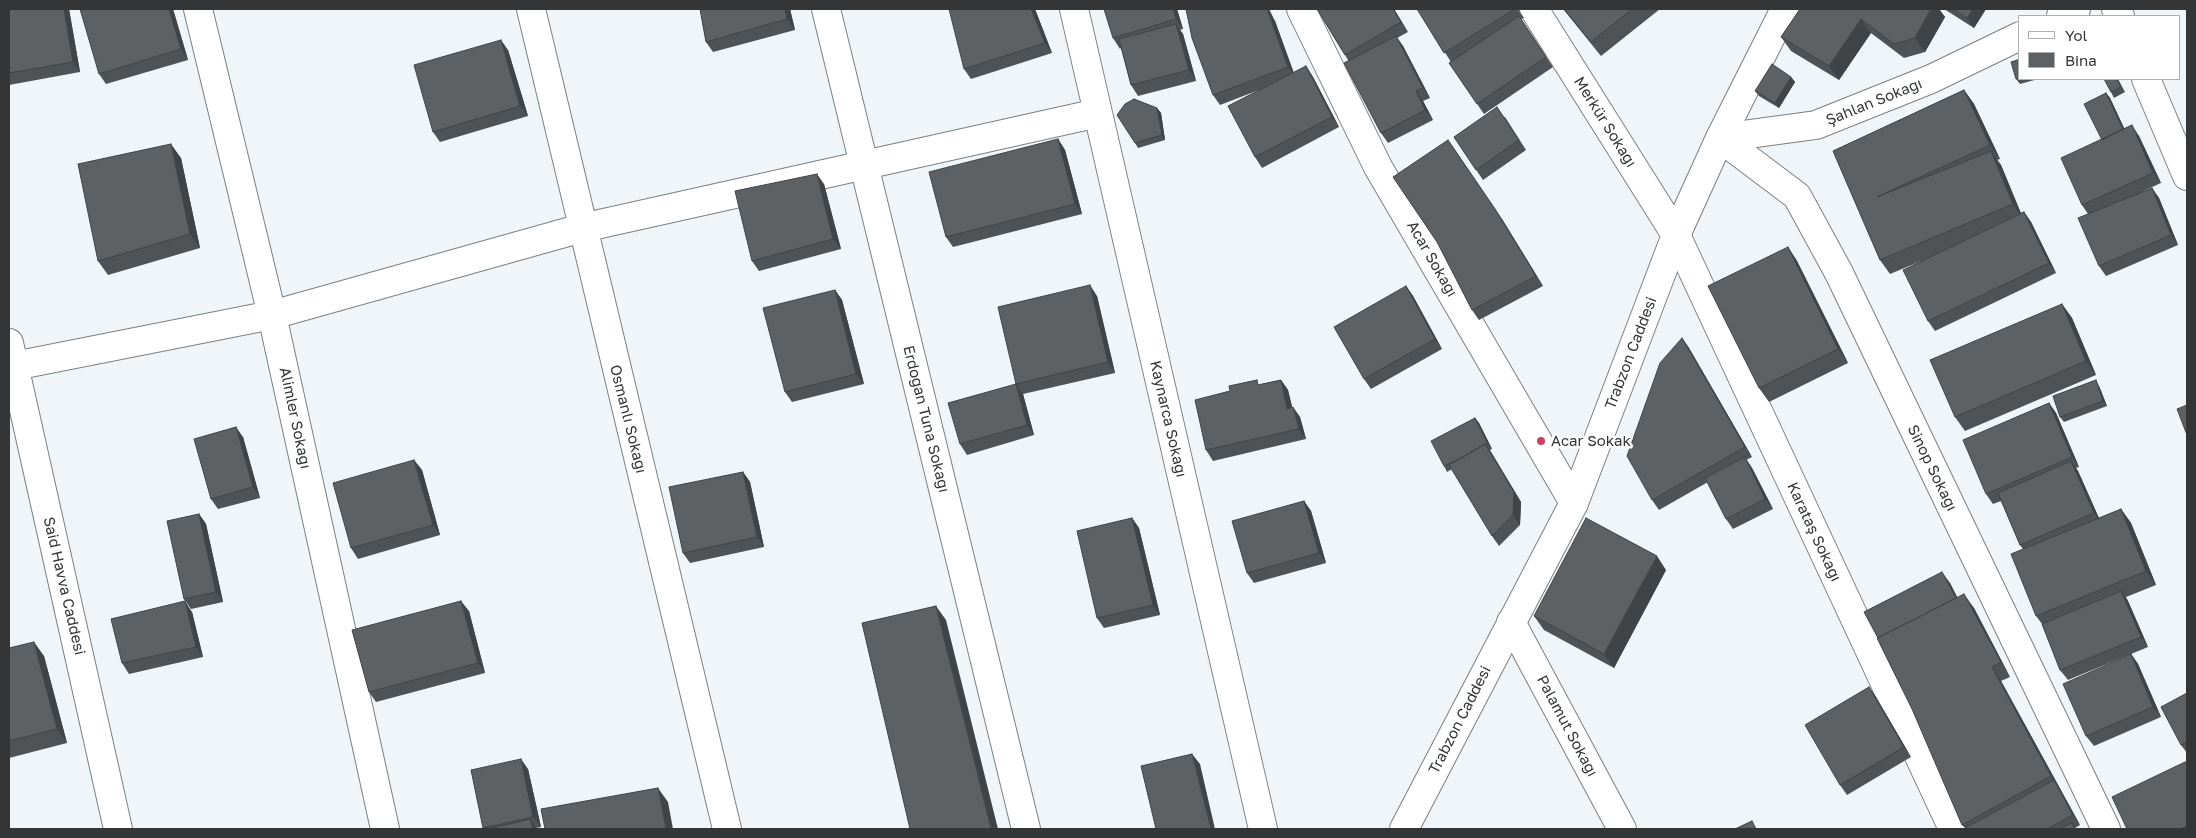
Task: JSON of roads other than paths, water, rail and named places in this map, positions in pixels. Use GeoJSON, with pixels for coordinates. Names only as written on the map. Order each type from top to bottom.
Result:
{"type":"FeatureCollection","features":[{"type":"Feature","properties":{"kind":"street","name":"Alimler Sokağı"},"geometry":{"type":"LineString","coordinates":[[198,9],[272,315],[384,829]]}},
{"type":"Feature","properties":{"kind":"street","name":"Osmanlı Sokağı"},"geometry":{"type":"LineString","coordinates":[[531,9],[727,829]]}},
{"type":"Feature","properties":{"kind":"street","name":"Erdoğan Tuna Sokağı"},"geometry":{"type":"LineString","coordinates":[[826,9],[1026,829]]}},
{"type":"Feature","properties":{"kind":"street","name":"Kaynarca Sokağı"},"geometry":{"type":"LineString","coordinates":[[1074,9],[1263,829]]}},
{"type":"Feature","properties":{"kind":"street","name":"Acar Sokağı"},"geometry":{"type":"LineString","coordinates":[[1302,9],[1378,167],[1574,503]]}},
{"type":"Feature","properties":{"kind":"street","name":"Merkür Sokağı"},"geometry":{"type":"LineString","coordinates":[[1534,9],[1676,235]]}},
{"type":"Feature","properties":{"kind":"street","name":"Trabzon Caddesi"},"geometry":{"type":"LineString","coordinates":[[1404,829],[1574,503],[1676,235],[1720,138],[1785,9]]}},
{"type":"Feature","properties":{"kind":"street"},"geometry":{"type":"LineString","coordinates":[[2063,15],[2076,9]]}},
{"type":"Feature","properties":{"kind":"street","name":"Şahlan Sokağı"},"geometry":{"type":"LineString","coordinates":[[1720,138],[1816,125],[1931,79],[2018,37]]}},
{"type":"Feature","properties":{"kind":"street"},"geometry":{"type":"LineString","coordinates":[[2146,80],[2187,176]]}},
{"type":"Feature","properties":{"kind":"street"},"geometry":{"type":"LineString","coordinates":[[11,359],[272,315],[582,228],[1098,113]]}},
{"type":"Feature","properties":{"kind":"street","name":"Sinop Sokağı"},"geometry":{"type":"LineString","coordinates":[[1720,138],[1797,196],[1839,273],[2106,829]]}},
{"type":"Feature","properties":{"kind":"street","name":"Karataş Sokağı"},"geometry":{"type":"LineString","coordinates":[[1676,235],[1953,829]]}},
{"type":"Feature","properties":{"kind":"street","name":"Said Havva Caddesi"},"geometry":{"type":"LineString","coordinates":[[11,359],[118,829]]}},
{"type":"Feature","properties":{"kind":"street","name":"Palamut Sokağı"},"geometry":{"type":"LineString","coordinates":[[1511,622],[1622,829]]}},
{"type":"Feature","properties":{"kind":"place","name":"Acar Sokak"},"geometry":{"type":"Point","coordinates":[1541,441]}}]}
